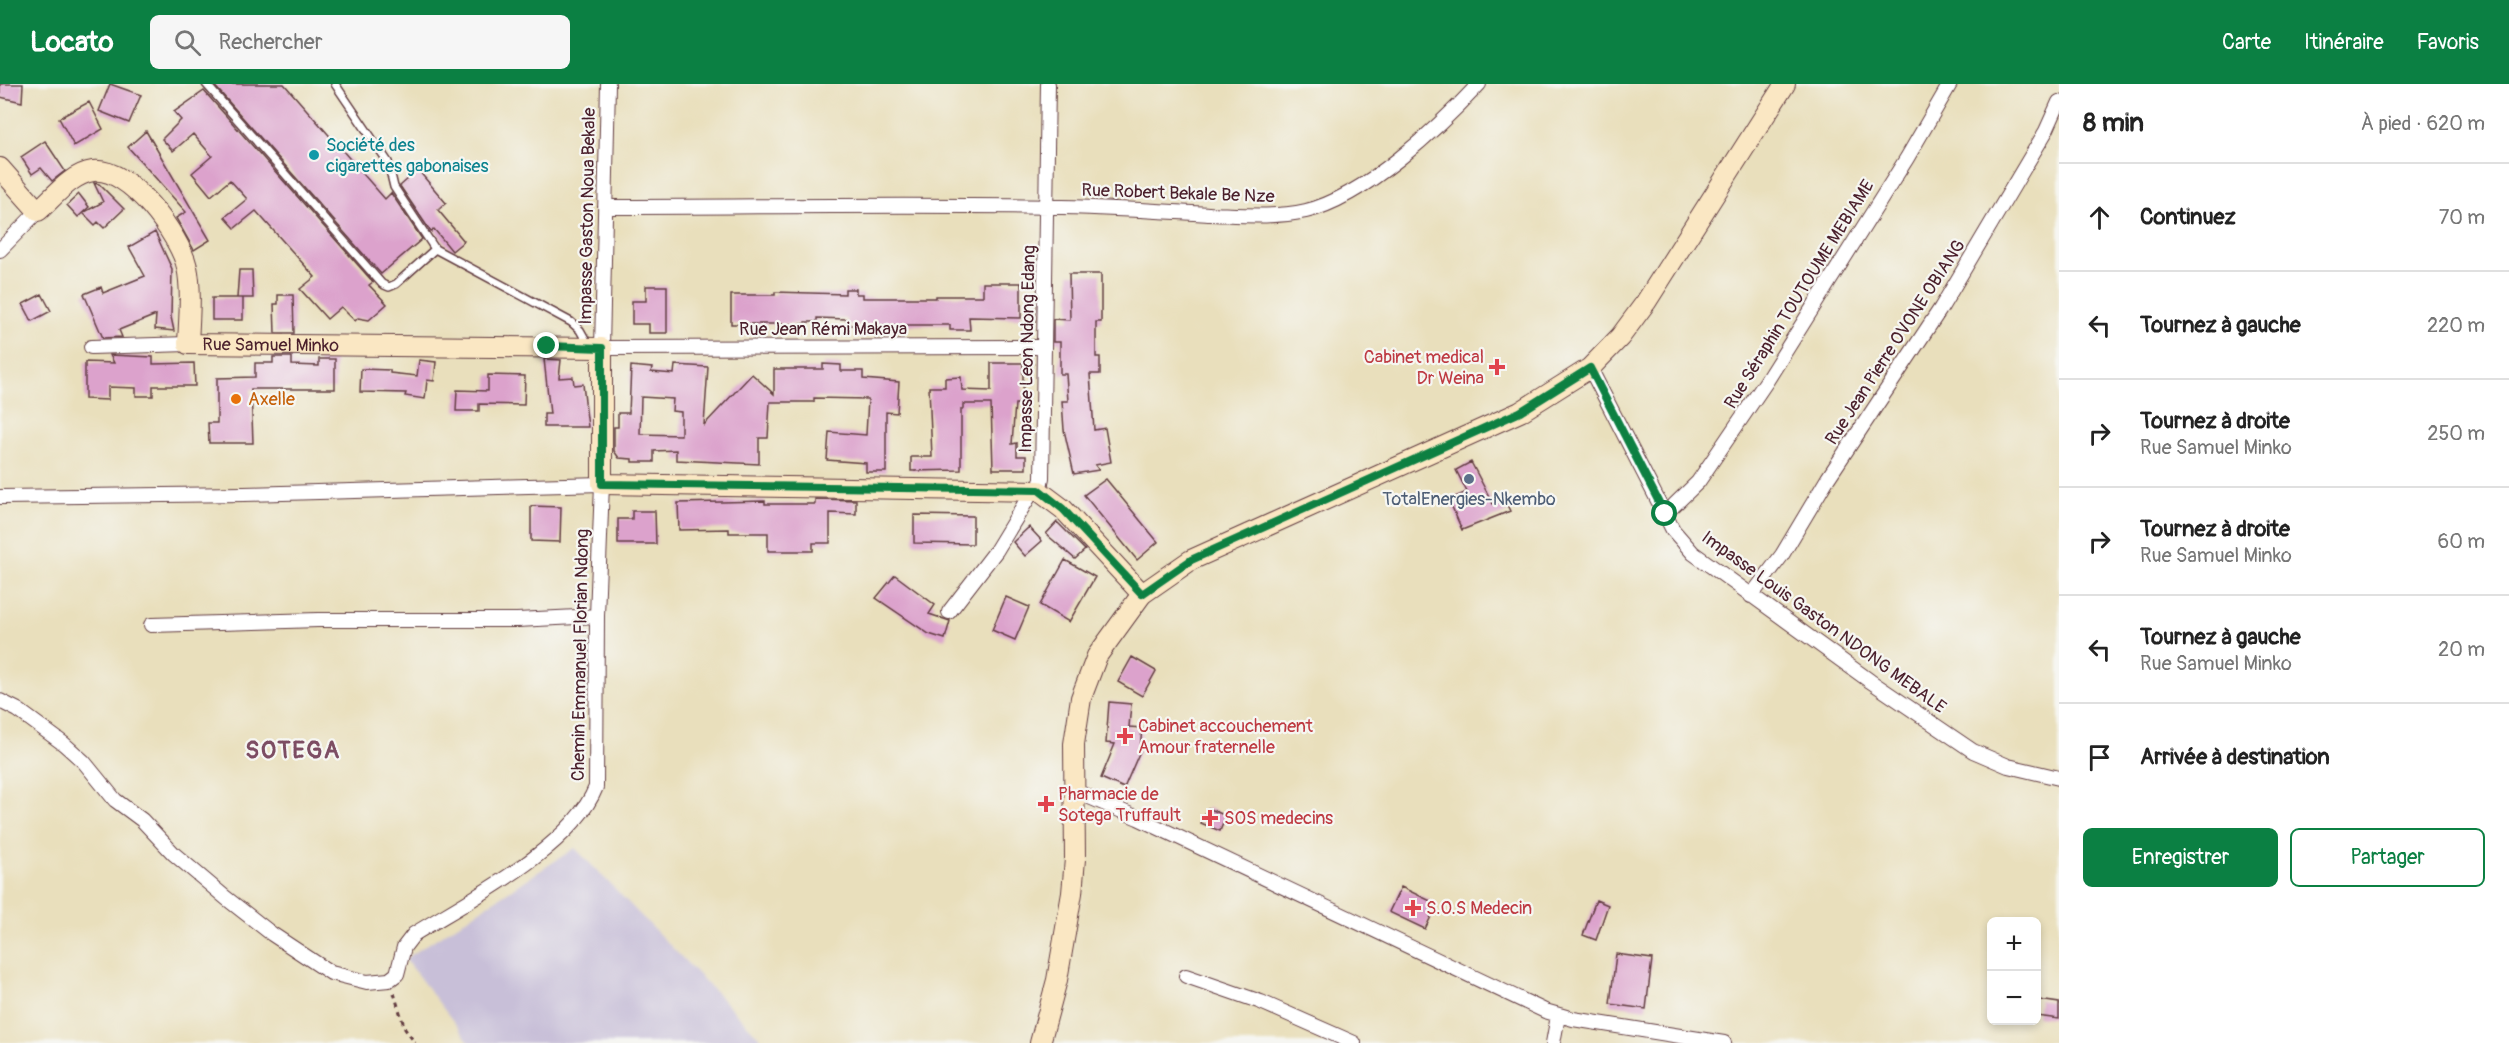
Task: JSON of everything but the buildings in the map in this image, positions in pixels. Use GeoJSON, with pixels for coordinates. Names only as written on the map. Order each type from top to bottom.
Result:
{"type":"FeatureCollection","features":[{"type":"Feature","properties":{"kind":"street","name":"Impasse Gaston Noua Bekale"},"geometry":{"type":"LineString","coordinates":[[596,348],[605,207],[608,84]]}},
{"type":"Feature","properties":{"kind":"street","name":"Impasse Leon Ndong Edang"},"geometry":{"type":"LineString","coordinates":[[1036,490],[1042,478],[1048,207],[1048,84]]}},
{"type":"Feature","properties":{"kind":"street","name":"Rue Robert Bekale Be Nze"},"geometry":{"type":"LineString","coordinates":[[605,207],[1048,207],[1241,215],[1276,215],[1308,211],[1338,197],[1400,158],[1430,134],[1479,84]]}},
{"type":"Feature","properties":{"kind":"street"},"geometry":{"type":"LineString","coordinates":[[1040,1043],[1059,970],[1072,894],[1075,859],[1074,744],[1085,684],[1107,639],[1142,594],[1191,560],[1520,412],[1590,368],[1620,337],[1646,302],[1785,84]]}},
{"type":"Feature","properties":{"kind":"street","name":"Rue Séraphin TOUTOUME MEBIAME"},"geometry":{"type":"LineString","coordinates":[[1665,514],[1698,482],[1754,400],[1907,158],[1950,84]]}},
{"type":"Feature","properties":{"kind":"street","name":"Rue Jean Pierre OVONE OBIANG"},"geometry":{"type":"LineString","coordinates":[[1751,596],[1782,555],[1828,478],[1941,308],[2046,131],[2059,102]]}},
{"type":"Feature","properties":{"kind":"street"},"geometry":{"type":"LineString","coordinates":[[0,168],[38,211],[0,250]]}},
{"type":"Feature","properties":{"kind":"street","name":"Rue Samuel Minko"},"geometry":{"type":"LineString","coordinates":[[38,211],[69,182],[92,171],[117,175],[139,192],[180,249],[186,263],[190,293],[188,344],[596,348]]}},
{"type":"Feature","properties":{"kind":"street"},"geometry":{"type":"LineString","coordinates":[[91,347],[188,344]]}},
{"type":"Feature","properties":{"kind":"street","name":"Rue Jean Rémi Makaya"},"geometry":{"type":"LineString","coordinates":[[596,348],[1044,347]]}},
{"type":"Feature","properties":{"kind":"street"},"geometry":{"type":"LineString","coordinates":[[596,348],[602,484]]}},
{"type":"Feature","properties":{"kind":"street","name":"Impasse Louis Gaston NDONG MEBALE"},"geometry":{"type":"LineString","coordinates":[[1590,368],[1665,514],[1682,542],[1751,596],[1973,751],[2008,766],[2059,778]]}},
{"type":"Feature","properties":{"kind":"street"},"geometry":{"type":"LineString","coordinates":[[0,497],[244,494],[602,484],[1036,490],[1063,509],[1142,594]]}},
{"type":"Feature","properties":{"kind":"street","name":"Chemin Emmanuel Florian Ndong"},"geometry":{"type":"LineString","coordinates":[[389,980],[397,974],[404,947],[414,934],[509,877],[576,822],[589,804],[596,787],[597,616],[602,484]]}},
{"type":"Feature","properties":{"kind":"street"},"geometry":{"type":"LineString","coordinates":[[949,612],[996,551],[1036,490]]}},
{"type":"Feature","properties":{"kind":"street"},"geometry":{"type":"LineString","coordinates":[[151,625],[318,620],[516,620],[597,616]]}},
{"type":"Feature","properties":{"kind":"street"},"geometry":{"type":"LineString","coordinates":[[0,701],[18,710],[64,744],[84,762],[115,800],[142,820],[174,854],[272,934],[331,973],[367,982],[389,980]]}},
{"type":"Feature","properties":{"kind":"street"},"geometry":{"type":"LineString","coordinates":[[1073,790],[1138,818],[1558,1016],[1724,1043]]}},
{"type":"Feature","properties":{"kind":"street"},"geometry":{"type":"LineString","coordinates":[[1186,976],[1270,1006],[1354,1043]]}},
{"type":"Feature","properties":{"kind":"street"},"geometry":{"type":"LineString","coordinates":[[1553,1043],[1558,1016]]}},
{"type":"Feature","properties":{"kind":"lane"},"geometry":{"type":"LineString","coordinates":[[206,84],[382,284],[389,286],[396,284],[435,249]]}},
{"type":"Feature","properties":{"kind":"lane"},"geometry":{"type":"LineString","coordinates":[[335,84],[388,162],[394,187],[435,249],[571,322],[596,348]]}},
{"type":"Feature","properties":{"kind":"path"},"geometry":{"type":"LineString","coordinates":[[389,980],[405,1029],[416,1043]]}},
{"type":"Feature","properties":{"kind":"shaded area"},"geometry":{"type":"Polygon","coordinates":[[[575,848],[765,1043],[470,1043],[405,959],[575,848]]]}},
{"type":"Feature","properties":{"kind":"place","name":"Société des cigarettes gabonaises"},"geometry":{"type":"Point","coordinates":[314,155]}},
{"type":"Feature","properties":{"kind":"place","name":"Cabinet medical Dr Weina"},"geometry":{"type":"Point","coordinates":[1497,367]}},
{"type":"Feature","properties":{"kind":"place","name":"Axelle"},"geometry":{"type":"Point","coordinates":[236,399]}},
{"type":"Feature","properties":{"kind":"place","name":"TotalEnergies-Nkembo"},"geometry":{"type":"Point","coordinates":[1469,479]}},
{"type":"Feature","properties":{"kind":"place","name":"Cabinet accouchement Amour fraternelle"},"geometry":{"type":"Point","coordinates":[1125,736]}},
{"type":"Feature","properties":{"kind":"place","name":"Pharmacie de Sotega Truffault"},"geometry":{"type":"Point","coordinates":[1046,804]}},
{"type":"Feature","properties":{"kind":"place","name":"SOS medecins"},"geometry":{"type":"Point","coordinates":[1210,818]}},
{"type":"Feature","properties":{"kind":"place","name":"S.O.S Medecin"},"geometry":{"type":"Point","coordinates":[1413,908]}},
{"type":"Feature","properties":{"kind":"district","name":"SOTEGA"},"geometry":{"type":"Point","coordinates":[293,750]}},
{"type":"Feature","properties":{"kind":"route"},"geometry":{"type":"LineString","coordinates":[[547,346],[602,348],[602,484],[892,486],[1039,490],[1063,509],[1142,594],[1191,560],[1520,412],[1550,396],[1590,368],[1665,514]]}}]}
